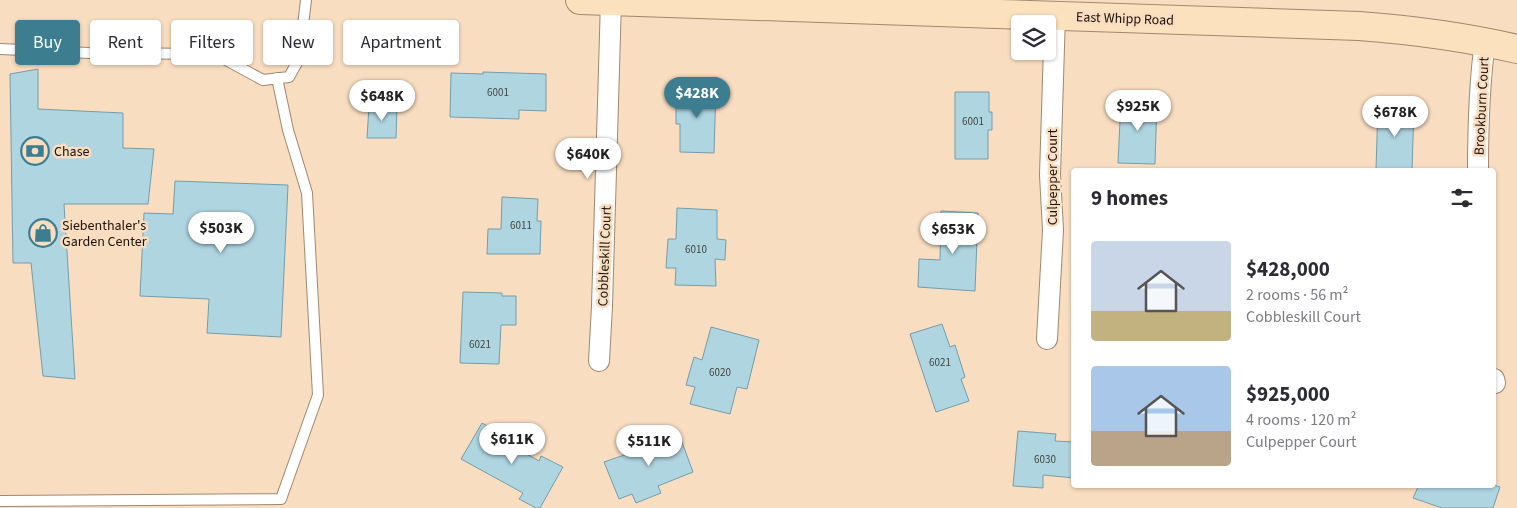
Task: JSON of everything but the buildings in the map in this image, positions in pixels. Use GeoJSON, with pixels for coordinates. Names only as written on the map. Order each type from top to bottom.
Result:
{"type":"FeatureCollection","features":[{"type":"Feature","properties":{"kind":"main road","name":"East Whipp Road"},"geometry":{"type":"LineString","coordinates":[[580,0],[1055,15]]}},
{"type":"Feature","properties":{"kind":"main road","name":"East Whipp Road"},"geometry":{"type":"LineString","coordinates":[[1056,15],[1360,26],[1457,36],[1517,49]]}},
{"type":"Feature","properties":{"kind":"street","name":"Cobbleskill Court"},"geometry":{"type":"LineString","coordinates":[[599,361],[611,1]]}},
{"type":"Feature","properties":{"kind":"street","name":"Brookburn Court"},"geometry":{"type":"LineString","coordinates":[[1478,168],[1478,117],[1485,42]]}},
{"type":"Feature","properties":{"kind":"street","name":"Culpepper Court"},"geometry":{"type":"LineString","coordinates":[[1047,339],[1053,230],[1050,175],[1054,60]]}},
{"type":"Feature","properties":{"kind":"lane"},"geometry":{"type":"LineString","coordinates":[[0,49],[89,53],[215,54],[263,80],[289,77],[299,59],[306,0]]}},
{"type":"Feature","properties":{"kind":"lane"},"geometry":{"type":"LineString","coordinates":[[0,501],[281,499],[318,395],[307,193],[288,130],[277,78]]}},
{"type":"Feature","properties":{"kind":"place","name":"Chase"},"geometry":{"type":"Point","coordinates":[35,151]}},
{"type":"Feature","properties":{"kind":"place","name":"Siebenthaler's Garden Center"},"geometry":{"type":"Point","coordinates":[43,233]}}]}
